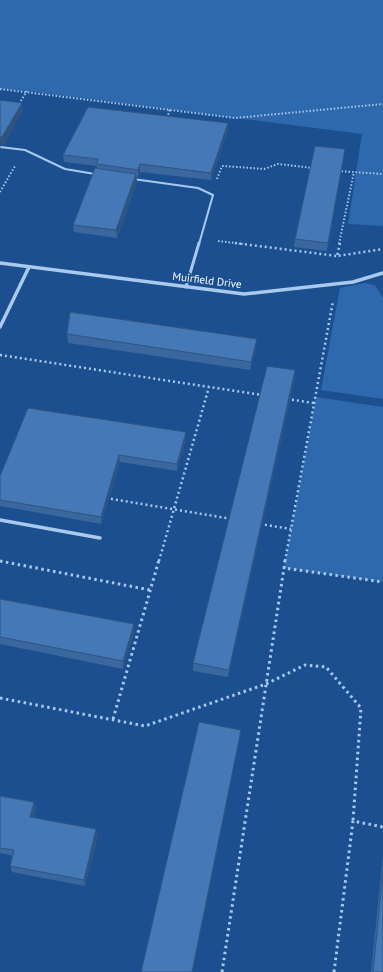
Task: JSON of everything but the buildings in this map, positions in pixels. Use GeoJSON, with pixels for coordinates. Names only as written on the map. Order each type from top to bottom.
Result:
{"type":"FeatureCollection","features":[{"type":"Feature","properties":{"kind":"street","name":"Muirfield Drive"},"geometry":{"type":"LineString","coordinates":[[0,263],[244,294],[353,282],[383,273]]}},
{"type":"Feature","properties":{"kind":"street"},"geometry":{"type":"LineString","coordinates":[[0,327],[29,267]]}},
{"type":"Feature","properties":{"kind":"street"},"geometry":{"type":"LineString","coordinates":[[0,520],[100,538]]}},
{"type":"Feature","properties":{"kind":"lane"},"geometry":{"type":"LineString","coordinates":[[0,147],[24,150],[65,169],[96,174]]}},
{"type":"Feature","properties":{"kind":"lane"},"geometry":{"type":"LineString","coordinates":[[128,178],[198,188],[213,195],[186,287]]}},
{"type":"Feature","properties":{"kind":"path"},"geometry":{"type":"LineString","coordinates":[[0,89],[27,91],[235,118],[383,104]]}},
{"type":"Feature","properties":{"kind":"path"},"geometry":{"type":"LineString","coordinates":[[15,111],[27,91]]}},
{"type":"Feature","properties":{"kind":"path"},"geometry":{"type":"LineString","coordinates":[[165,123],[170,109]]}},
{"type":"Feature","properties":{"kind":"path"},"geometry":{"type":"LineString","coordinates":[[0,192],[24,150]]}},
{"type":"Feature","properties":{"kind":"path"},"geometry":{"type":"LineString","coordinates":[[198,188],[215,184],[222,166],[264,169],[278,164],[316,168]]}},
{"type":"Feature","properties":{"kind":"path"},"geometry":{"type":"LineString","coordinates":[[331,170],[383,174]]}},
{"type":"Feature","properties":{"kind":"path"},"geometry":{"type":"LineString","coordinates":[[337,256],[354,172]]}},
{"type":"Feature","properties":{"kind":"path"},"geometry":{"type":"LineString","coordinates":[[200,238],[337,256],[383,249]]}},
{"type":"Feature","properties":{"kind":"path"},"geometry":{"type":"LineString","coordinates":[[222,972],[284,568],[337,284]]}},
{"type":"Feature","properties":{"kind":"path"},"geometry":{"type":"LineString","coordinates":[[0,356],[269,396]]}},
{"type":"Feature","properties":{"kind":"path"},"geometry":{"type":"LineString","coordinates":[[113,719],[209,387]]}},
{"type":"Feature","properties":{"kind":"path"},"geometry":{"type":"LineString","coordinates":[[284,398],[314,403]]}},
{"type":"Feature","properties":{"kind":"path"},"geometry":{"type":"LineString","coordinates":[[98,497],[236,520]]}},
{"type":"Feature","properties":{"kind":"path"},"geometry":{"type":"LineString","coordinates":[[252,522],[291,529]]}},
{"type":"Feature","properties":{"kind":"path"},"geometry":{"type":"LineString","coordinates":[[0,561],[150,590]]}},
{"type":"Feature","properties":{"kind":"path"},"geometry":{"type":"LineString","coordinates":[[284,568],[383,582]]}},
{"type":"Feature","properties":{"kind":"path"},"geometry":{"type":"LineString","coordinates":[[0,698],[145,726],[266,684],[305,665],[326,668],[361,708],[353,822],[334,972]]}},
{"type":"Feature","properties":{"kind":"path"},"geometry":{"type":"LineString","coordinates":[[353,822],[383,827]]}},
{"type":"Feature","properties":{"kind":"shaded area"},"geometry":{"type":"Polygon","coordinates":[[[0,0],[383,0],[383,226],[348,224],[362,134],[27,91],[0,89],[0,0]]]}},
{"type":"Feature","properties":{"kind":"shaded area"},"geometry":{"type":"Polygon","coordinates":[[[365,283],[375,285],[383,298],[383,399],[321,390],[340,288],[365,283]]]}},
{"type":"Feature","properties":{"kind":"shaded area"},"geometry":{"type":"Polygon","coordinates":[[[316,397],[383,407],[383,582],[284,568],[316,397]]]}}]}
